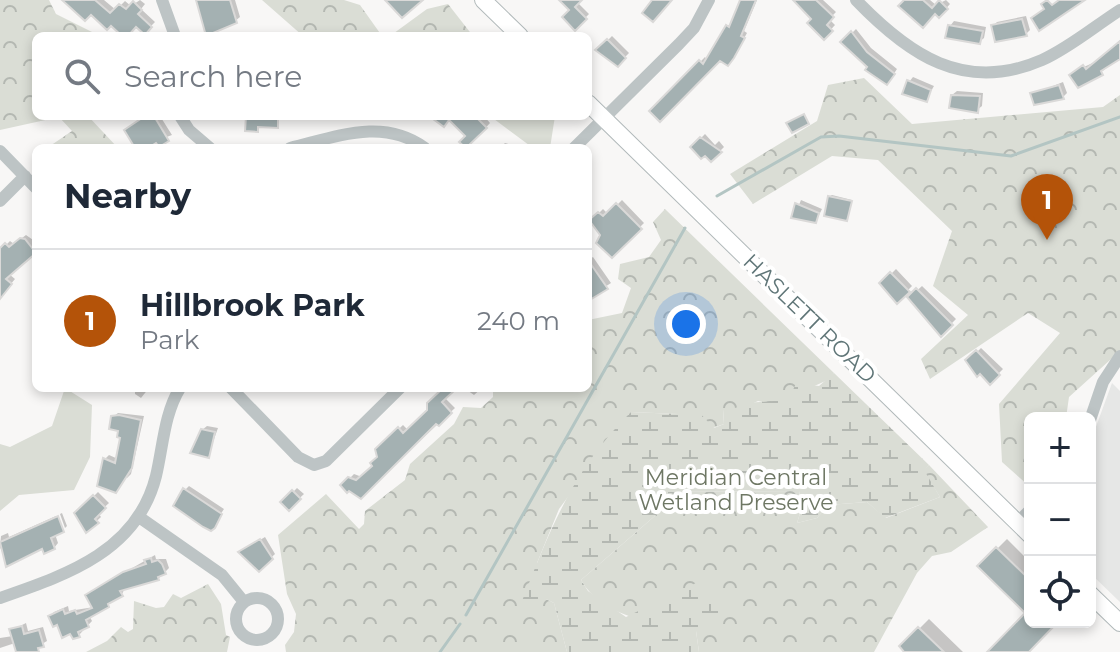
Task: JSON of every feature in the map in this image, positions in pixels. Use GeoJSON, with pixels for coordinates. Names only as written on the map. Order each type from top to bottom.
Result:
{"type":"FeatureCollection","features":[{"type":"Feature","properties":{"kind":"main road"},"geometry":{"type":"LineString","coordinates":[[483,0],[516,32]]}},
{"type":"Feature","properties":{"kind":"main road","name":"HASLETT ROAD"},"geometry":{"type":"LineString","coordinates":[[592,107],[1024,529]]}},
{"type":"Feature","properties":{"kind":"main road"},"geometry":{"type":"LineString","coordinates":[[1096,600],[1120,623]]}},
{"type":"Feature","properties":{"kind":"street"},"geometry":{"type":"LineString","coordinates":[[162,0],[174,32]]}},
{"type":"Feature","properties":{"kind":"street"},"geometry":{"type":"LineString","coordinates":[[578,144],[694,28],[709,0]]}},
{"type":"Feature","properties":{"kind":"street"},"geometry":{"type":"LineString","coordinates":[[860,1],[901,44],[936,63],[978,71],[1015,69],[1057,52],[1120,10]]}},
{"type":"Feature","properties":{"kind":"street"},"geometry":{"type":"LineString","coordinates":[[183,120],[205,144]]}},
{"type":"Feature","properties":{"kind":"street"},"geometry":{"type":"LineString","coordinates":[[308,144],[373,130],[395,133],[417,144]]}},
{"type":"Feature","properties":{"kind":"street"},"geometry":{"type":"LineString","coordinates":[[0,151],[32,184]]}},
{"type":"Feature","properties":{"kind":"street"},"geometry":{"type":"LineString","coordinates":[[0,201],[25,176]]}},
{"type":"Feature","properties":{"kind":"street"},"geometry":{"type":"LineString","coordinates":[[1093,412],[1103,382],[1120,356]]}},
{"type":"Feature","properties":{"kind":"street"},"geometry":{"type":"LineString","coordinates":[[0,598],[89,563],[118,541],[139,517],[156,478],[170,410],[178,392]]}},
{"type":"Feature","properties":{"kind":"street"},"geometry":{"type":"LineString","coordinates":[[235,392],[298,457],[314,465],[326,461],[396,392]]}},
{"type":"Feature","properties":{"kind":"street"},"geometry":{"type":"LineString","coordinates":[[1017,523],[1024,516]]}},
{"type":"Feature","properties":{"kind":"street"},"geometry":{"type":"LineString","coordinates":[[139,517],[222,575],[244,602]]}},
{"type":"Feature","properties":{"kind":"shaded area"},"geometry":{"type":"Polygon","coordinates":[[[1112,383],[1120,391],[1120,602],[1096,579],[1096,427],[1112,383]]]}},
{"type":"Feature","properties":{"kind":"green space"},"geometry":{"type":"Polygon","coordinates":[[[0,0],[49,0],[56,14],[92,32],[32,32],[32,120],[45,120],[0,130],[0,0]]]}},
{"type":"Feature","properties":{"kind":"green space"},"geometry":{"type":"Polygon","coordinates":[[[262,0],[344,0],[360,5],[379,32],[298,32],[262,0]]]}},
{"type":"Feature","properties":{"kind":"green space"},"geometry":{"type":"Polygon","coordinates":[[[448,4],[470,32],[395,32],[427,9],[448,4]]]}},
{"type":"Feature","properties":{"kind":"green space"},"geometry":{"type":"Polygon","coordinates":[[[864,78],[912,124],[1103,107],[1120,95],[1120,351],[1069,397],[1067,412],[1024,412],[1024,482],[1002,462],[999,404],[1060,333],[1028,313],[930,379],[921,359],[968,315],[933,286],[952,231],[878,160],[832,156],[753,204],[730,174],[817,121],[828,85],[864,78]]]}},
{"type":"Feature","properties":{"kind":"green space"},"geometry":{"type":"Polygon","coordinates":[[[62,120],[92,120],[114,144],[53,144],[72,131],[62,120]]]}},
{"type":"Feature","properties":{"kind":"green space"},"geometry":{"type":"Polygon","coordinates":[[[495,120],[554,120],[551,144],[528,144],[495,120]]]}},
{"type":"Feature","properties":{"kind":"green space"},"geometry":{"type":"Polygon","coordinates":[[[665,209],[834,373],[830,379],[774,404],[758,401],[739,410],[723,410],[724,424],[713,428],[677,414],[631,412],[559,509],[537,563],[546,599],[554,603],[567,652],[286,652],[285,645],[294,632],[296,614],[287,594],[278,535],[326,494],[359,529],[364,524],[365,511],[405,480],[410,464],[454,424],[463,407],[481,408],[493,397],[493,392],[592,392],[592,319],[622,313],[631,288],[618,279],[620,264],[649,257],[661,240],[653,222],[665,209]]]}},
{"type":"Feature","properties":{"kind":"green space","name":"Meridian Central Wetland Preserve"},"geometry":{"type":"Polygon","coordinates":[[[834,373],[929,465],[924,470],[940,497],[885,518],[867,502],[828,505],[817,518],[797,523],[802,507],[799,491],[668,492],[664,508],[581,580],[588,591],[626,617],[698,582],[719,597],[721,613],[713,627],[696,631],[699,652],[567,652],[554,603],[546,599],[530,615],[522,601],[554,523],[594,455],[631,412],[677,414],[691,404],[714,428],[724,424],[723,409],[782,399],[796,383],[819,386],[834,373]]]}},
{"type":"Feature","properties":{"kind":"green space"},"geometry":{"type":"Polygon","coordinates":[[[64,392],[71,392],[92,405],[90,457],[74,490],[19,495],[0,511],[0,444],[10,447],[52,426],[64,392]]]}},
{"type":"Feature","properties":{"kind":"green space"},"geometry":{"type":"Polygon","coordinates":[[[929,465],[988,527],[951,552],[932,556],[917,573],[874,652],[699,652],[696,631],[648,622],[617,611],[591,593],[581,580],[664,508],[668,492],[799,491],[802,507],[797,523],[817,518],[828,505],[867,502],[886,518],[940,497],[923,470],[929,465]]]}},
{"type":"Feature","properties":{"kind":"green space"},"geometry":{"type":"Polygon","coordinates":[[[208,584],[221,604],[226,635],[230,637],[227,652],[86,652],[107,641],[121,627],[128,632],[133,629],[134,601],[156,608],[164,607],[173,594],[181,598],[208,584]]]}},
{"type":"Feature","properties":{"kind":"building"},"geometry":{"type":"Polygon","coordinates":[[[62,0],[95,0],[110,13],[119,4],[126,9],[133,1],[142,10],[138,14],[152,27],[148,32],[136,27],[132,32],[118,32],[111,26],[107,30],[91,15],[85,21],[62,0]]]}},
{"type":"Feature","properties":{"kind":"building"},"geometry":{"type":"Polygon","coordinates":[[[196,0],[230,0],[237,23],[216,32],[205,32],[196,0]]]}},
{"type":"Feature","properties":{"kind":"building"},"geometry":{"type":"Polygon","coordinates":[[[385,0],[423,0],[402,18],[385,0]]]}},
{"type":"Feature","properties":{"kind":"building"},"geometry":{"type":"Polygon","coordinates":[[[559,0],[582,0],[575,7],[587,19],[575,31],[562,17],[569,10],[559,0]]]}},
{"type":"Feature","properties":{"kind":"building"},"geometry":{"type":"Polygon","coordinates":[[[652,0],[672,0],[653,22],[642,13],[652,0]]]}},
{"type":"Feature","properties":{"kind":"building"},"geometry":{"type":"Polygon","coordinates":[[[740,0],[756,0],[741,36],[745,38],[734,58],[728,66],[720,61],[660,122],[649,111],[699,60],[703,64],[726,25],[729,27],[740,0]]]}},
{"type":"Feature","properties":{"kind":"building"},"geometry":{"type":"Polygon","coordinates":[[[793,0],[816,0],[834,17],[827,25],[833,31],[824,40],[807,23],[811,19],[793,0]]]}},
{"type":"Feature","properties":{"kind":"building"},"geometry":{"type":"Polygon","coordinates":[[[904,0],[923,0],[932,8],[939,0],[948,9],[939,18],[935,14],[923,28],[898,6],[904,0]]]}},
{"type":"Feature","properties":{"kind":"building"},"geometry":{"type":"Polygon","coordinates":[[[1047,0],[1052,5],[1059,0],[1085,0],[1039,31],[1031,18],[1044,9],[1041,4],[1047,0]]]}},
{"type":"Feature","properties":{"kind":"building"},"geometry":{"type":"Polygon","coordinates":[[[1022,19],[1027,36],[995,42],[991,25],[1022,19]]]}},
{"type":"Feature","properties":{"kind":"building"},"geometry":{"type":"Polygon","coordinates":[[[948,25],[983,31],[980,44],[945,38],[948,25]]]}},
{"type":"Feature","properties":{"kind":"building"},"geometry":{"type":"Polygon","coordinates":[[[851,31],[867,52],[895,74],[887,85],[865,70],[867,67],[840,42],[851,31]]]}},
{"type":"Feature","properties":{"kind":"building"},"geometry":{"type":"Polygon","coordinates":[[[607,39],[626,58],[618,67],[595,50],[607,39]]]}},
{"type":"Feature","properties":{"kind":"building"},"geometry":{"type":"Polygon","coordinates":[[[1120,41],[1120,59],[1101,71],[1103,75],[1078,88],[1069,75],[1083,65],[1086,69],[1120,41]]]}},
{"type":"Feature","properties":{"kind":"building"},"geometry":{"type":"Polygon","coordinates":[[[907,80],[931,90],[927,102],[902,94],[907,80]]]}},
{"type":"Feature","properties":{"kind":"building"},"geometry":{"type":"Polygon","coordinates":[[[1059,85],[1064,99],[1034,105],[1030,93],[1059,85]]]}},
{"type":"Feature","properties":{"kind":"building"},"geometry":{"type":"Polygon","coordinates":[[[951,95],[980,96],[978,113],[949,108],[951,95]]]}},
{"type":"Feature","properties":{"kind":"building"},"geometry":{"type":"Polygon","coordinates":[[[804,114],[809,124],[792,133],[786,123],[804,114]]]}},
{"type":"Feature","properties":{"kind":"building"},"geometry":{"type":"Polygon","coordinates":[[[139,120],[156,120],[169,141],[164,144],[133,144],[124,130],[139,120]]]}},
{"type":"Feature","properties":{"kind":"building"},"geometry":{"type":"Polygon","coordinates":[[[246,120],[278,120],[278,128],[258,127],[258,132],[245,131],[246,120]]]}},
{"type":"Feature","properties":{"kind":"building"},"geometry":{"type":"Polygon","coordinates":[[[434,120],[449,120],[444,127],[434,120]]]}},
{"type":"Feature","properties":{"kind":"building"},"geometry":{"type":"Polygon","coordinates":[[[449,120],[479,120],[487,128],[470,144],[459,142],[465,136],[449,120]]]}},
{"type":"Feature","properties":{"kind":"building"},"geometry":{"type":"Polygon","coordinates":[[[700,137],[722,152],[711,162],[705,156],[701,159],[690,147],[700,137]]]}},
{"type":"Feature","properties":{"kind":"building"},"geometry":{"type":"Polygon","coordinates":[[[828,196],[852,201],[847,221],[824,216],[828,196]]]}},
{"type":"Feature","properties":{"kind":"building"},"geometry":{"type":"Polygon","coordinates":[[[616,203],[642,229],[612,258],[596,243],[600,235],[592,224],[592,217],[598,212],[603,216],[616,203]]]}},
{"type":"Feature","properties":{"kind":"building"},"geometry":{"type":"Polygon","coordinates":[[[795,203],[819,213],[816,223],[791,218],[795,203]]]}},
{"type":"Feature","properties":{"kind":"building"},"geometry":{"type":"Polygon","coordinates":[[[20,238],[25,239],[32,248],[32,256],[6,279],[12,284],[0,299],[0,248],[5,243],[9,247],[20,238]]]}},
{"type":"Feature","properties":{"kind":"building"},"geometry":{"type":"Polygon","coordinates":[[[592,266],[608,289],[592,299],[592,266]]]}},
{"type":"Feature","properties":{"kind":"building"},"geometry":{"type":"Polygon","coordinates":[[[890,272],[910,292],[897,304],[879,283],[890,272]]]}},
{"type":"Feature","properties":{"kind":"building"},"geometry":{"type":"Polygon","coordinates":[[[916,288],[953,325],[941,337],[907,297],[916,288]]]}},
{"type":"Feature","properties":{"kind":"building"},"geometry":{"type":"Polygon","coordinates":[[[976,350],[1000,375],[990,385],[980,374],[977,377],[965,360],[976,350]]]}},
{"type":"Feature","properties":{"kind":"building"},"geometry":{"type":"Polygon","coordinates":[[[439,392],[453,392],[442,402],[452,413],[439,426],[436,424],[361,499],[349,491],[347,493],[340,485],[348,477],[356,480],[372,466],[370,463],[377,457],[375,449],[398,427],[403,433],[427,410],[427,403],[439,392]]]}},
{"type":"Feature","properties":{"kind":"building"},"geometry":{"type":"Polygon","coordinates":[[[111,416],[141,420],[132,468],[116,493],[97,486],[103,458],[115,463],[120,438],[117,437],[118,431],[109,429],[111,416]]]}},
{"type":"Feature","properties":{"kind":"building"},"geometry":{"type":"Polygon","coordinates":[[[201,429],[215,432],[209,458],[190,453],[201,429]]]}},
{"type":"Feature","properties":{"kind":"building"},"geometry":{"type":"Polygon","coordinates":[[[183,488],[222,514],[211,531],[173,506],[183,488]]]}},
{"type":"Feature","properties":{"kind":"building"},"geometry":{"type":"Polygon","coordinates":[[[292,490],[301,499],[289,511],[280,502],[292,490]]]}},
{"type":"Feature","properties":{"kind":"building"},"geometry":{"type":"Polygon","coordinates":[[[93,495],[106,508],[95,519],[99,523],[86,533],[74,513],[93,495]]]}},
{"type":"Feature","properties":{"kind":"building"},"geometry":{"type":"Polygon","coordinates":[[[58,516],[64,532],[51,538],[55,549],[44,554],[42,549],[6,567],[0,542],[58,516]]]}},
{"type":"Feature","properties":{"kind":"building"},"geometry":{"type":"Polygon","coordinates":[[[260,539],[273,559],[259,572],[238,552],[260,539]]]}},
{"type":"Feature","properties":{"kind":"building"},"geometry":{"type":"Polygon","coordinates":[[[996,547],[1024,574],[1024,612],[977,566],[996,547]]]}},
{"type":"Feature","properties":{"kind":"building"},"geometry":{"type":"Polygon","coordinates":[[[151,558],[152,562],[158,560],[162,564],[166,574],[158,577],[159,580],[120,591],[123,596],[86,620],[89,627],[78,632],[80,637],[73,639],[70,634],[62,638],[57,625],[53,627],[48,616],[63,609],[65,614],[75,610],[77,614],[92,608],[85,595],[123,572],[146,564],[144,560],[151,558]]]}},
{"type":"Feature","properties":{"kind":"building"},"geometry":{"type":"Polygon","coordinates":[[[1024,614],[1024,628],[1052,628],[1029,652],[987,652],[1024,614]]]}},
{"type":"Feature","properties":{"kind":"building"},"geometry":{"type":"Polygon","coordinates":[[[22,626],[24,634],[39,630],[44,647],[38,648],[39,652],[16,652],[9,629],[22,626]]]}},
{"type":"Feature","properties":{"kind":"building"},"geometry":{"type":"Polygon","coordinates":[[[918,627],[944,652],[904,652],[899,646],[918,627]]]}},
{"type":"Feature","properties":{"kind":"waterway"},"geometry":{"type":"LineString","coordinates":[[717,196],[821,137],[839,136],[1011,156],[1120,117]]}},
{"type":"Feature","properties":{"kind":"waterway"},"geometry":{"type":"LineString","coordinates":[[466,615],[685,228]]}},
{"type":"Feature","properties":{"kind":"waterway"},"geometry":{"type":"LineString","coordinates":[[440,652],[460,624]]}},
{"type":"Feature","properties":{"kind":"place","name":"Hillbrook Park"},"geometry":{"type":"Point","coordinates":[1047,240]}}]}
